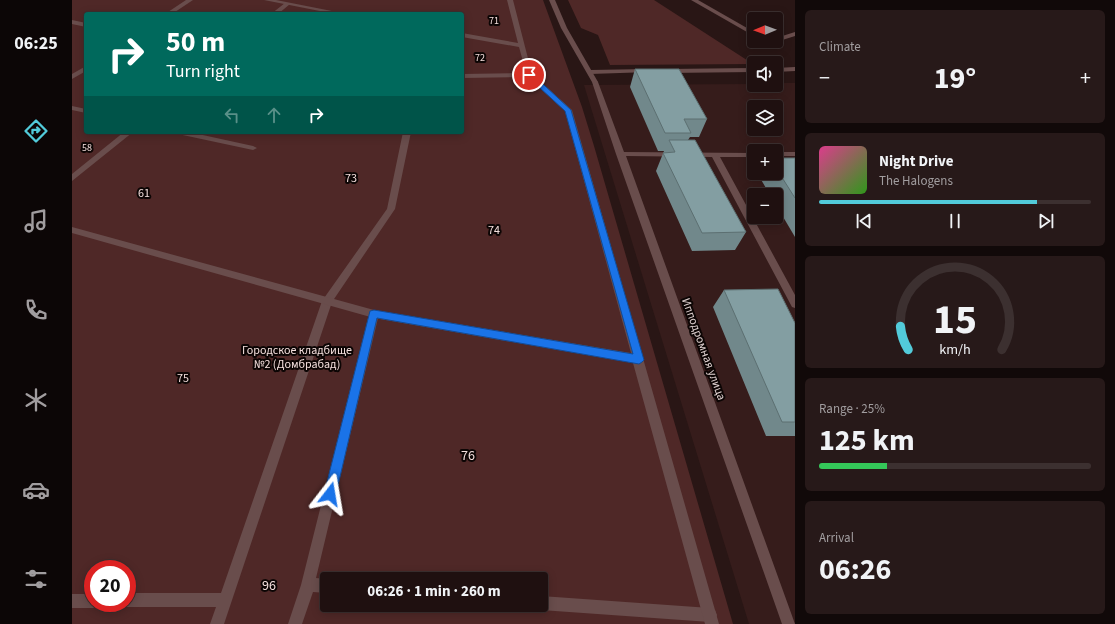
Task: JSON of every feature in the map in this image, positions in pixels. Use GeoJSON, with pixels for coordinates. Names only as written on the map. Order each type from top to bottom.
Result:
{"type":"FeatureCollection","features":[{"type":"Feature","properties":{"kind":"street"},"geometry":{"type":"LineString","coordinates":[[171,12],[190,0]]}},
{"type":"Feature","properties":{"kind":"street"},"geometry":{"type":"LineString","coordinates":[[267,0],[333,12]]}},
{"type":"Feature","properties":{"kind":"street"},"geometry":{"type":"LineString","coordinates":[[510,0],[529,75],[568,110],[711,620],[548,604]]}},
{"type":"Feature","properties":{"kind":"street","name":"Ипподромная улица"},"geometry":{"type":"LineString","coordinates":[[552,0],[564,28],[590,72],[594,82],[789,624]]}},
{"type":"Feature","properties":{"kind":"street"},"geometry":{"type":"LineString","coordinates":[[694,0],[747,30]]}},
{"type":"Feature","properties":{"kind":"street"},"geometry":{"type":"LineString","coordinates":[[277,12],[287,4]]}},
{"type":"Feature","properties":{"kind":"street"},"geometry":{"type":"LineString","coordinates":[[72,22],[84,25]]}},
{"type":"Feature","properties":{"kind":"street"},"geometry":{"type":"LineString","coordinates":[[783,38],[795,34]]}},
{"type":"Feature","properties":{"kind":"street"},"geometry":{"type":"LineString","coordinates":[[464,36],[522,46]]}},
{"type":"Feature","properties":{"kind":"street"},"geometry":{"type":"LineString","coordinates":[[72,77],[84,69]]}},
{"type":"Feature","properties":{"kind":"street"},"geometry":{"type":"LineString","coordinates":[[783,70],[795,69]]}},
{"type":"Feature","properties":{"kind":"street"},"geometry":{"type":"LineString","coordinates":[[660,71],[747,70]]}},
{"type":"Feature","properties":{"kind":"street"},"geometry":{"type":"LineString","coordinates":[[590,72],[653,71]]}},
{"type":"Feature","properties":{"kind":"street"},"geometry":{"type":"LineString","coordinates":[[464,76],[529,75]]}},
{"type":"Feature","properties":{"kind":"street"},"geometry":{"type":"LineString","coordinates":[[72,108],[84,111]]}},
{"type":"Feature","properties":{"kind":"street"},"geometry":{"type":"LineString","coordinates":[[72,178],[127,134]]}},
{"type":"Feature","properties":{"kind":"street"},"geometry":{"type":"LineString","coordinates":[[187,134],[253,148]]}},
{"type":"Feature","properties":{"kind":"street"},"geometry":{"type":"LineString","coordinates":[[217,624],[327,302],[391,209],[407,134]]}},
{"type":"Feature","properties":{"kind":"street"},"geometry":{"type":"LineString","coordinates":[[620,154],[747,155]]}},
{"type":"Feature","properties":{"kind":"street"},"geometry":{"type":"LineString","coordinates":[[783,154],[795,154]]}},
{"type":"Feature","properties":{"kind":"street"},"geometry":{"type":"LineString","coordinates":[[715,155],[795,304]]}},
{"type":"Feature","properties":{"kind":"street"},"geometry":{"type":"LineString","coordinates":[[72,230],[374,314],[639,360]]}},
{"type":"Feature","properties":{"kind":"street"},"geometry":{"type":"LineString","coordinates":[[295,624],[308,585],[374,314]]}},
{"type":"Feature","properties":{"kind":"street"},"geometry":{"type":"LineString","coordinates":[[308,585],[320,586]]}},
{"type":"Feature","properties":{"kind":"street"},"geometry":{"type":"LineString","coordinates":[[72,601],[84,600]]}},
{"type":"Feature","properties":{"kind":"street"},"geometry":{"type":"LineString","coordinates":[[136,600],[224,600]]}},
{"type":"Feature","properties":{"kind":"shaded area"},"geometry":{"type":"Polygon","coordinates":[[[783,83],[795,83],[795,624],[749,624],[584,85],[747,84],[747,92],[783,92],[783,83]]]}},
{"type":"Feature","properties":{"kind":"green space","name":"Городское кладбище №2 (Домбрабад)"},"geometry":{"type":"Polygon","coordinates":[[[72,0],[543,0],[582,107],[733,624],[72,624],[72,0]]]}},
{"type":"Feature","properties":{"kind":"green space"},"geometry":{"type":"Polygon","coordinates":[[[568,0],[654,0],[747,60],[747,64],[610,65],[598,35],[581,28],[568,0]]]}},
{"type":"Feature","properties":{"kind":"building"},"geometry":{"type":"Polygon","coordinates":[[[635,69],[679,69],[707,119],[684,119],[691,133],[665,133],[635,69]]]}},
{"type":"Feature","properties":{"kind":"building"},"geometry":{"type":"Polygon","coordinates":[[[669,140],[695,140],[746,232],[702,233],[663,153],[675,152],[669,140]]]}},
{"type":"Feature","properties":{"kind":"building"},"geometry":{"type":"Polygon","coordinates":[[[783,158],[795,158],[795,198],[783,179],[783,158]]]}},
{"type":"Feature","properties":{"kind":"building"},"geometry":{"type":"Polygon","coordinates":[[[778,289],[795,323],[795,422],[782,422],[724,290],[778,289]]]}},
{"type":"Feature","properties":{"kind":"route"},"geometry":{"type":"LineString","coordinates":[[330,494],[374,314],[639,360],[568,110],[529,75]]}},
{"type":"Feature","properties":{"kind":"park label","name":"71"},"geometry":{"type":"Point","coordinates":[494,20]}},
{"type":"Feature","properties":{"kind":"park label","name":"72"},"geometry":{"type":"Point","coordinates":[480,57]}},
{"type":"Feature","properties":{"kind":"park label","name":"58"},"geometry":{"type":"Point","coordinates":[87,147]}},
{"type":"Feature","properties":{"kind":"park label","name":"73"},"geometry":{"type":"Point","coordinates":[351,178]}},
{"type":"Feature","properties":{"kind":"park label","name":"61"},"geometry":{"type":"Point","coordinates":[144,193]}},
{"type":"Feature","properties":{"kind":"park label","name":"74"},"geometry":{"type":"Point","coordinates":[494,230]}},
{"type":"Feature","properties":{"kind":"park label","name":"75"},"geometry":{"type":"Point","coordinates":[183,378]}},
{"type":"Feature","properties":{"kind":"park label","name":"76"},"geometry":{"type":"Point","coordinates":[468,455]}},
{"type":"Feature","properties":{"kind":"park label","name":"96"},"geometry":{"type":"Point","coordinates":[269,585]}}]}
